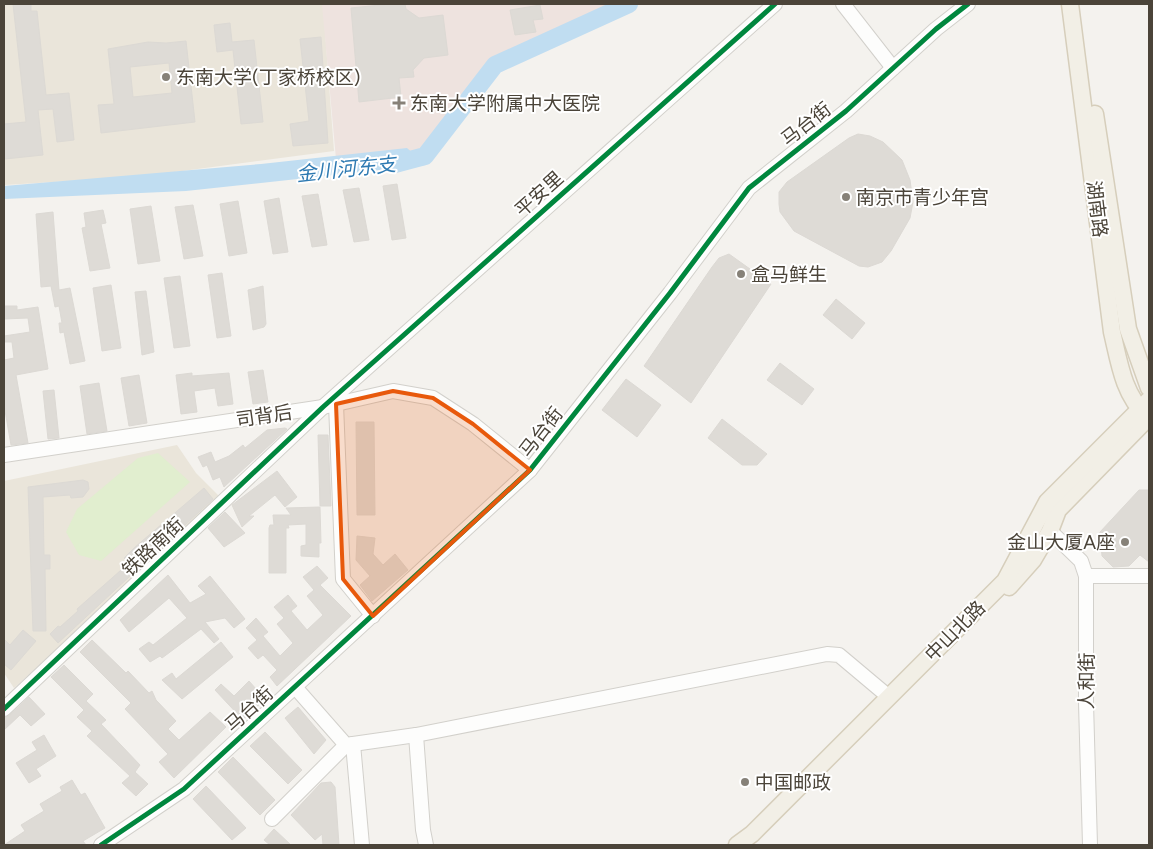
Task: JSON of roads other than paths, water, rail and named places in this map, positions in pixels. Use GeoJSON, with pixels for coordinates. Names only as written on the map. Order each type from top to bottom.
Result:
{"type":"FeatureCollection","features":[{"type":"Feature","properties":{"kind":"main road","name":"湖南路"},"geometry":{"type":"LineString","coordinates":[[1070,4],[1112,332],[1124,381],[1147,412]]}},
{"type":"Feature","properties":{"kind":"main road","name":"湖南路"},"geometry":{"type":"LineString","coordinates":[[1079,4],[1128,329],[1149,388]]}},
{"type":"Feature","properties":{"kind":"main road","name":"中山北路"},"geometry":{"type":"LineString","coordinates":[[752,845],[1011,586],[1033,560],[1050,531],[1058,510],[1147,412]]}},
{"type":"Feature","properties":{"kind":"main road","name":"中山北路"},"geometry":{"type":"LineString","coordinates":[[737,845],[752,834],[1005,581],[1047,502],[1147,412]]}},
{"type":"Feature","properties":{"kind":"street","name":"平安里"},"geometry":{"type":"LineString","coordinates":[[329,406],[775,4]]}},
{"type":"Feature","properties":{"kind":"street"},"geometry":{"type":"LineString","coordinates":[[843,4],[893,68]]}},
{"type":"Feature","properties":{"kind":"street","name":"马台街"},"geometry":{"type":"LineString","coordinates":[[101,845],[184,788],[530,470],[670,293],[749,188],[846,111],[968,4]]}},
{"type":"Feature","properties":{"kind":"street","name":"司背后"},"geometry":{"type":"LineString","coordinates":[[4,455],[329,406],[393,391],[433,398],[473,424],[530,470]]}},
{"type":"Feature","properties":{"kind":"street"},"geometry":{"type":"LineString","coordinates":[[329,406],[343,580],[373,616]]}},
{"type":"Feature","properties":{"kind":"street","name":"铁路南街"},"geometry":{"type":"LineString","coordinates":[[4,709],[329,406]]}},
{"type":"Feature","properties":{"kind":"street","name":"人和街"},"geometry":{"type":"LineString","coordinates":[[1050,531],[1081,561],[1086,576],[1086,703],[1090,845]]}},
{"type":"Feature","properties":{"kind":"street"},"geometry":{"type":"LineString","coordinates":[[1086,576],[1149,576]]}},
{"type":"Feature","properties":{"kind":"street"},"geometry":{"type":"LineString","coordinates":[[272,819],[349,745],[416,735],[827,654],[839,654],[889,697]]}},
{"type":"Feature","properties":{"kind":"street"},"geometry":{"type":"LineString","coordinates":[[296,687],[349,745],[362,845]]}},
{"type":"Feature","properties":{"kind":"street"},"geometry":{"type":"LineString","coordinates":[[416,735],[423,830],[426,845]]}},
{"type":"Feature","properties":{"kind":"water"},"geometry":{"type":"Polygon","coordinates":[[[407,148],[426,165],[186,191],[4,199],[4,186],[261,164],[407,148]]]}},
{"type":"Feature","properties":{"kind":"waterway","name":"金川河东支"},"geometry":{"type":"LineString","coordinates":[[395,164],[425,156],[495,65],[629,4]]}},
{"type":"Feature","properties":{"kind":"place","name":"东南大学(丁家桥校区)"},"geometry":{"type":"Point","coordinates":[166,77]}},
{"type":"Feature","properties":{"kind":"place","name":"东南大学附属中大医院"},"geometry":{"type":"Point","coordinates":[399,103]}},
{"type":"Feature","properties":{"kind":"place","name":"南京市青少年宫"},"geometry":{"type":"Point","coordinates":[846,197]}},
{"type":"Feature","properties":{"kind":"place","name":"盒马鲜生"},"geometry":{"type":"Point","coordinates":[741,274]}},
{"type":"Feature","properties":{"kind":"place","name":"金山大厦A座"},"geometry":{"type":"Point","coordinates":[1125,542]}},
{"type":"Feature","properties":{"kind":"place","name":"中国邮政"},"geometry":{"type":"Point","coordinates":[745,782]}}]}
